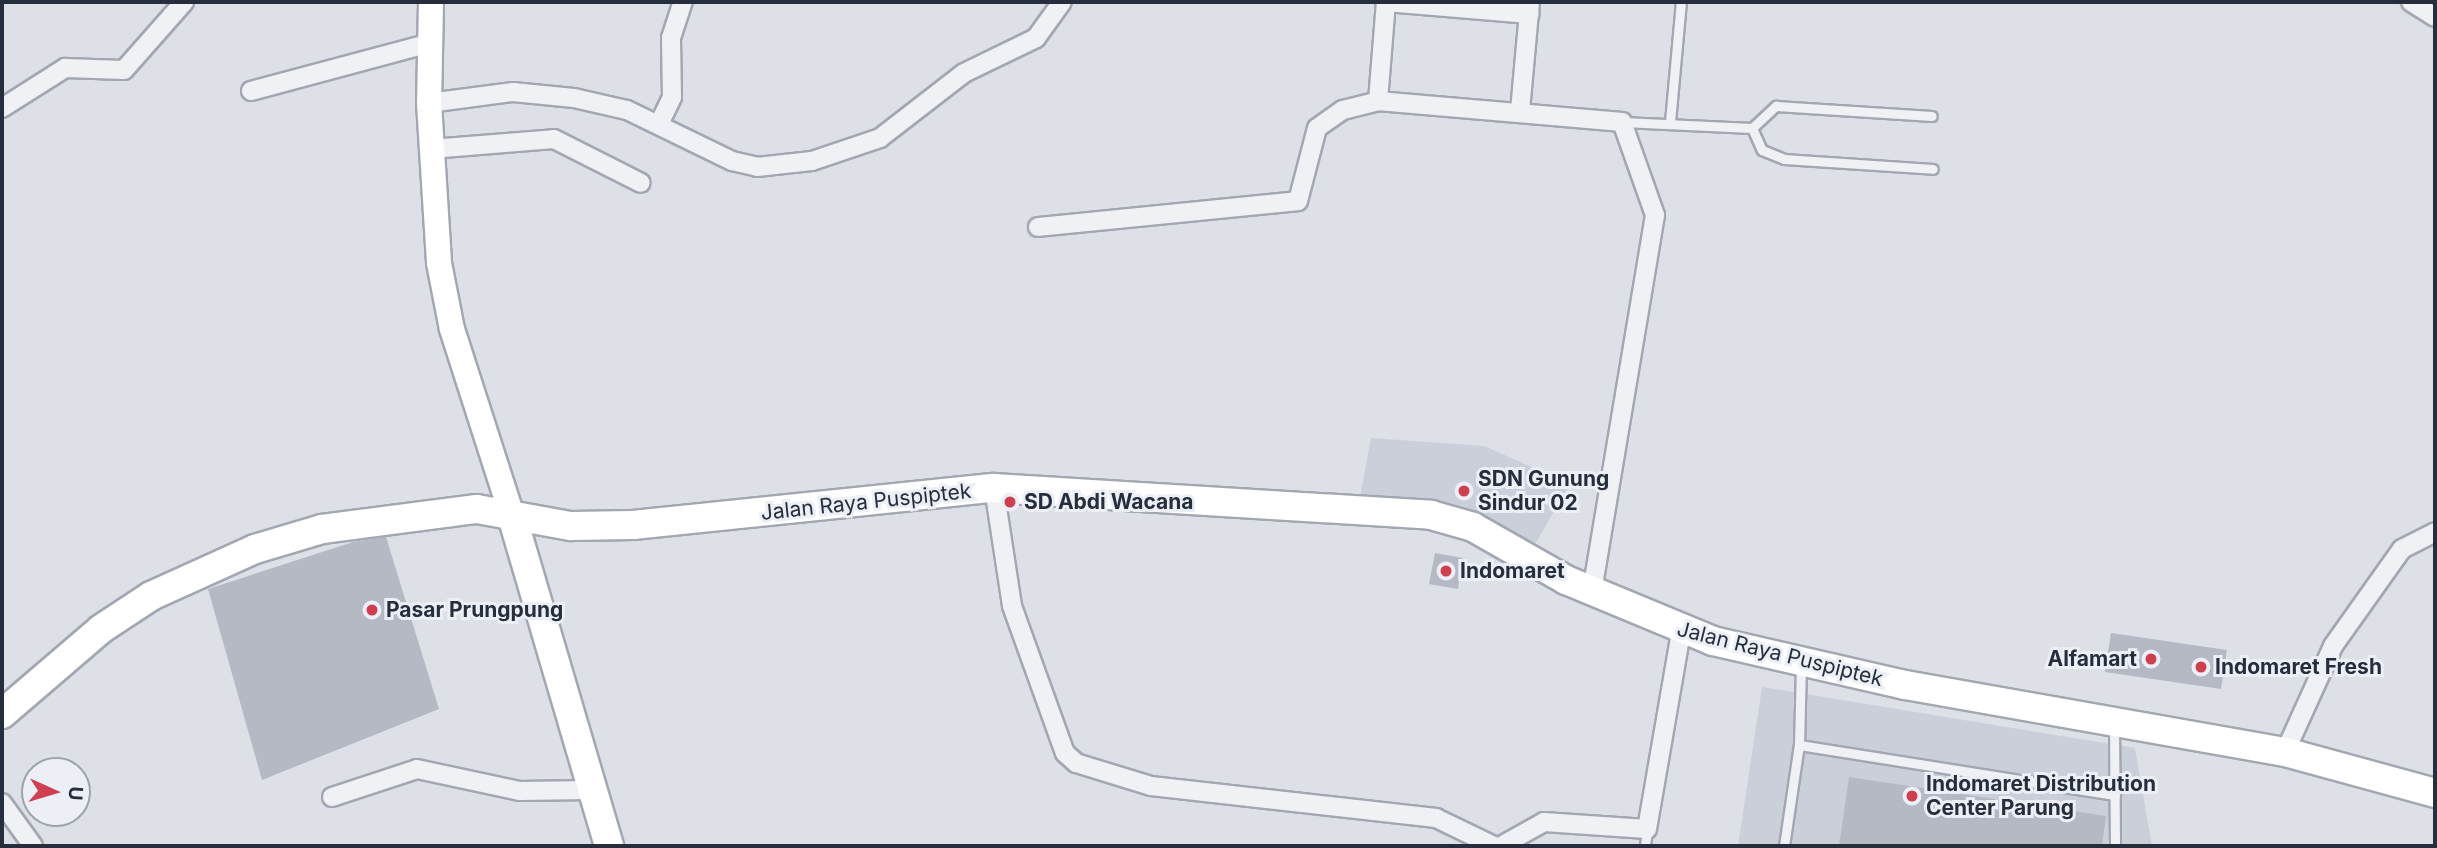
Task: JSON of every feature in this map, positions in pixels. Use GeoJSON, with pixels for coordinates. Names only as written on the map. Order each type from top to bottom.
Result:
{"type":"FeatureCollection","features":[{"type":"Feature","properties":{"kind":"main road"},"geometry":{"type":"LineString","coordinates":[[431,2],[431,149],[444,292],[512,516],[590,790],[609,846]]}},
{"type":"Feature","properties":{"kind":"main road","name":"Jalan Raya Puspiptek"},"geometry":{"type":"LineString","coordinates":[[2,715],[101,629],[151,596],[255,549],[363,521],[477,509],[571,526],[633,525],[994,488],[1431,515],[1473,527],[1592,591],[1681,632],[1801,663],[2114,718],[2285,752],[2435,793]]}},
{"type":"Feature","properties":{"kind":"street"},"geometry":{"type":"LineString","coordinates":[[2,108],[65,68],[124,70],[184,2]]}},
{"type":"Feature","properties":{"kind":"street"},"geometry":{"type":"LineString","coordinates":[[659,124],[672,97],[671,38],[683,2]]}},
{"type":"Feature","properties":{"kind":"street"},"geometry":{"type":"LineString","coordinates":[[429,103],[525,93],[587,101],[659,124],[757,167],[848,153],[880,138],[964,73],[1037,38],[1062,2]]}},
{"type":"Feature","properties":{"kind":"street"},"geometry":{"type":"LineString","coordinates":[[1378,101],[1386,2],[1530,8],[1520,111]]}},
{"type":"Feature","properties":{"kind":"street"},"geometry":{"type":"LineString","coordinates":[[2411,2],[2435,17]]}},
{"type":"Feature","properties":{"kind":"street"},"geometry":{"type":"LineString","coordinates":[[251,91],[430,43]]}},
{"type":"Feature","properties":{"kind":"street"},"geometry":{"type":"LineString","coordinates":[[1038,227],[1298,201],[1317,128],[1343,110],[1378,101],[1520,111],[1622,122],[1655,215],[1592,591]]}},
{"type":"Feature","properties":{"kind":"street"},"geometry":{"type":"LineString","coordinates":[[431,149],[554,139],[641,183]]}},
{"type":"Feature","properties":{"kind":"street"},"geometry":{"type":"LineString","coordinates":[[994,488],[1012,606],[1065,753],[1076,763],[1151,786],[1436,818],[1494,846]]}},
{"type":"Feature","properties":{"kind":"street"},"geometry":{"type":"LineString","coordinates":[[2285,752],[2333,646],[2402,549],[2435,532]]}},
{"type":"Feature","properties":{"kind":"street"},"geometry":{"type":"LineString","coordinates":[[1501,846],[1544,821],[1646,838],[1681,632]]}},
{"type":"Feature","properties":{"kind":"street"},"geometry":{"type":"LineString","coordinates":[[332,797],[416,769],[520,792],[590,790]]}},
{"type":"Feature","properties":{"kind":"street"},"geometry":{"type":"LineString","coordinates":[[2,803],[33,846]]}},
{"type":"Feature","properties":{"kind":"lane"},"geometry":{"type":"LineString","coordinates":[[1670,122],[1681,2]]}},
{"type":"Feature","properties":{"kind":"lane"},"geometry":{"type":"LineString","coordinates":[[1622,122],[1670,122],[1752,128],[1776,106],[1932,116]]}},
{"type":"Feature","properties":{"kind":"lane"},"geometry":{"type":"LineString","coordinates":[[1752,128],[1762,150],[1784,159],[1933,169]]}},
{"type":"Feature","properties":{"kind":"lane"},"geometry":{"type":"LineString","coordinates":[[1784,846],[1799,745],[1801,663]]}},
{"type":"Feature","properties":{"kind":"lane"},"geometry":{"type":"LineString","coordinates":[[2114,718],[2115,846]]}},
{"type":"Feature","properties":{"kind":"lane"},"geometry":{"type":"LineString","coordinates":[[1799,745],[2115,795]]}},
{"type":"Feature","properties":{"kind":"shaded area","name":"SDN Gunung Sindur 02"},"geometry":{"type":"Polygon","coordinates":[[[1371,438],[1484,446],[1570,484],[1534,546],[1461,506],[1360,497],[1371,438]]]}},
{"type":"Feature","properties":{"kind":"shaded area"},"geometry":{"type":"Polygon","coordinates":[[[1762,687],[2135,748],[2152,846],[1738,846],[1762,687]]]}},
{"type":"Feature","properties":{"kind":"building"},"geometry":{"type":"Polygon","coordinates":[[[386,537],[439,709],[262,780],[208,589],[353,542],[386,537]]]}},
{"type":"Feature","properties":{"kind":"building","name":"Indomaret"},"geometry":{"type":"Polygon","coordinates":[[[1435,553],[1463,558],[1458,589],[1429,584],[1435,553]]]}},
{"type":"Feature","properties":{"kind":"building"},"geometry":{"type":"Polygon","coordinates":[[[2111,633],[2227,650],[2221,689],[2105,672],[2111,633]]]}},
{"type":"Feature","properties":{"kind":"building","name":"Indomaret Distribution Center Parung"},"geometry":{"type":"Polygon","coordinates":[[[1849,777],[2106,816],[2102,846],[1839,846],[1849,777]]]}},
{"type":"Feature","properties":{"kind":"place","name":"SDN Gunung Sindur 02"},"geometry":{"type":"Point","coordinates":[1464,491]}},
{"type":"Feature","properties":{"kind":"place","name":"SD Abdi Wacana"},"geometry":{"type":"Point","coordinates":[1010,502]}},
{"type":"Feature","properties":{"kind":"place","name":"Indomaret"},"geometry":{"type":"Point","coordinates":[1446,571]}},
{"type":"Feature","properties":{"kind":"place","name":"Pasar Prungpung"},"geometry":{"type":"Point","coordinates":[372,610]}},
{"type":"Feature","properties":{"kind":"place","name":"Alfamart"},"geometry":{"type":"Point","coordinates":[2151,659]}},
{"type":"Feature","properties":{"kind":"place","name":"Indomaret Fresh"},"geometry":{"type":"Point","coordinates":[2201,667]}},
{"type":"Feature","properties":{"kind":"place","name":"Indomaret Distribution Center Parung"},"geometry":{"type":"Point","coordinates":[1912,796]}}]}
